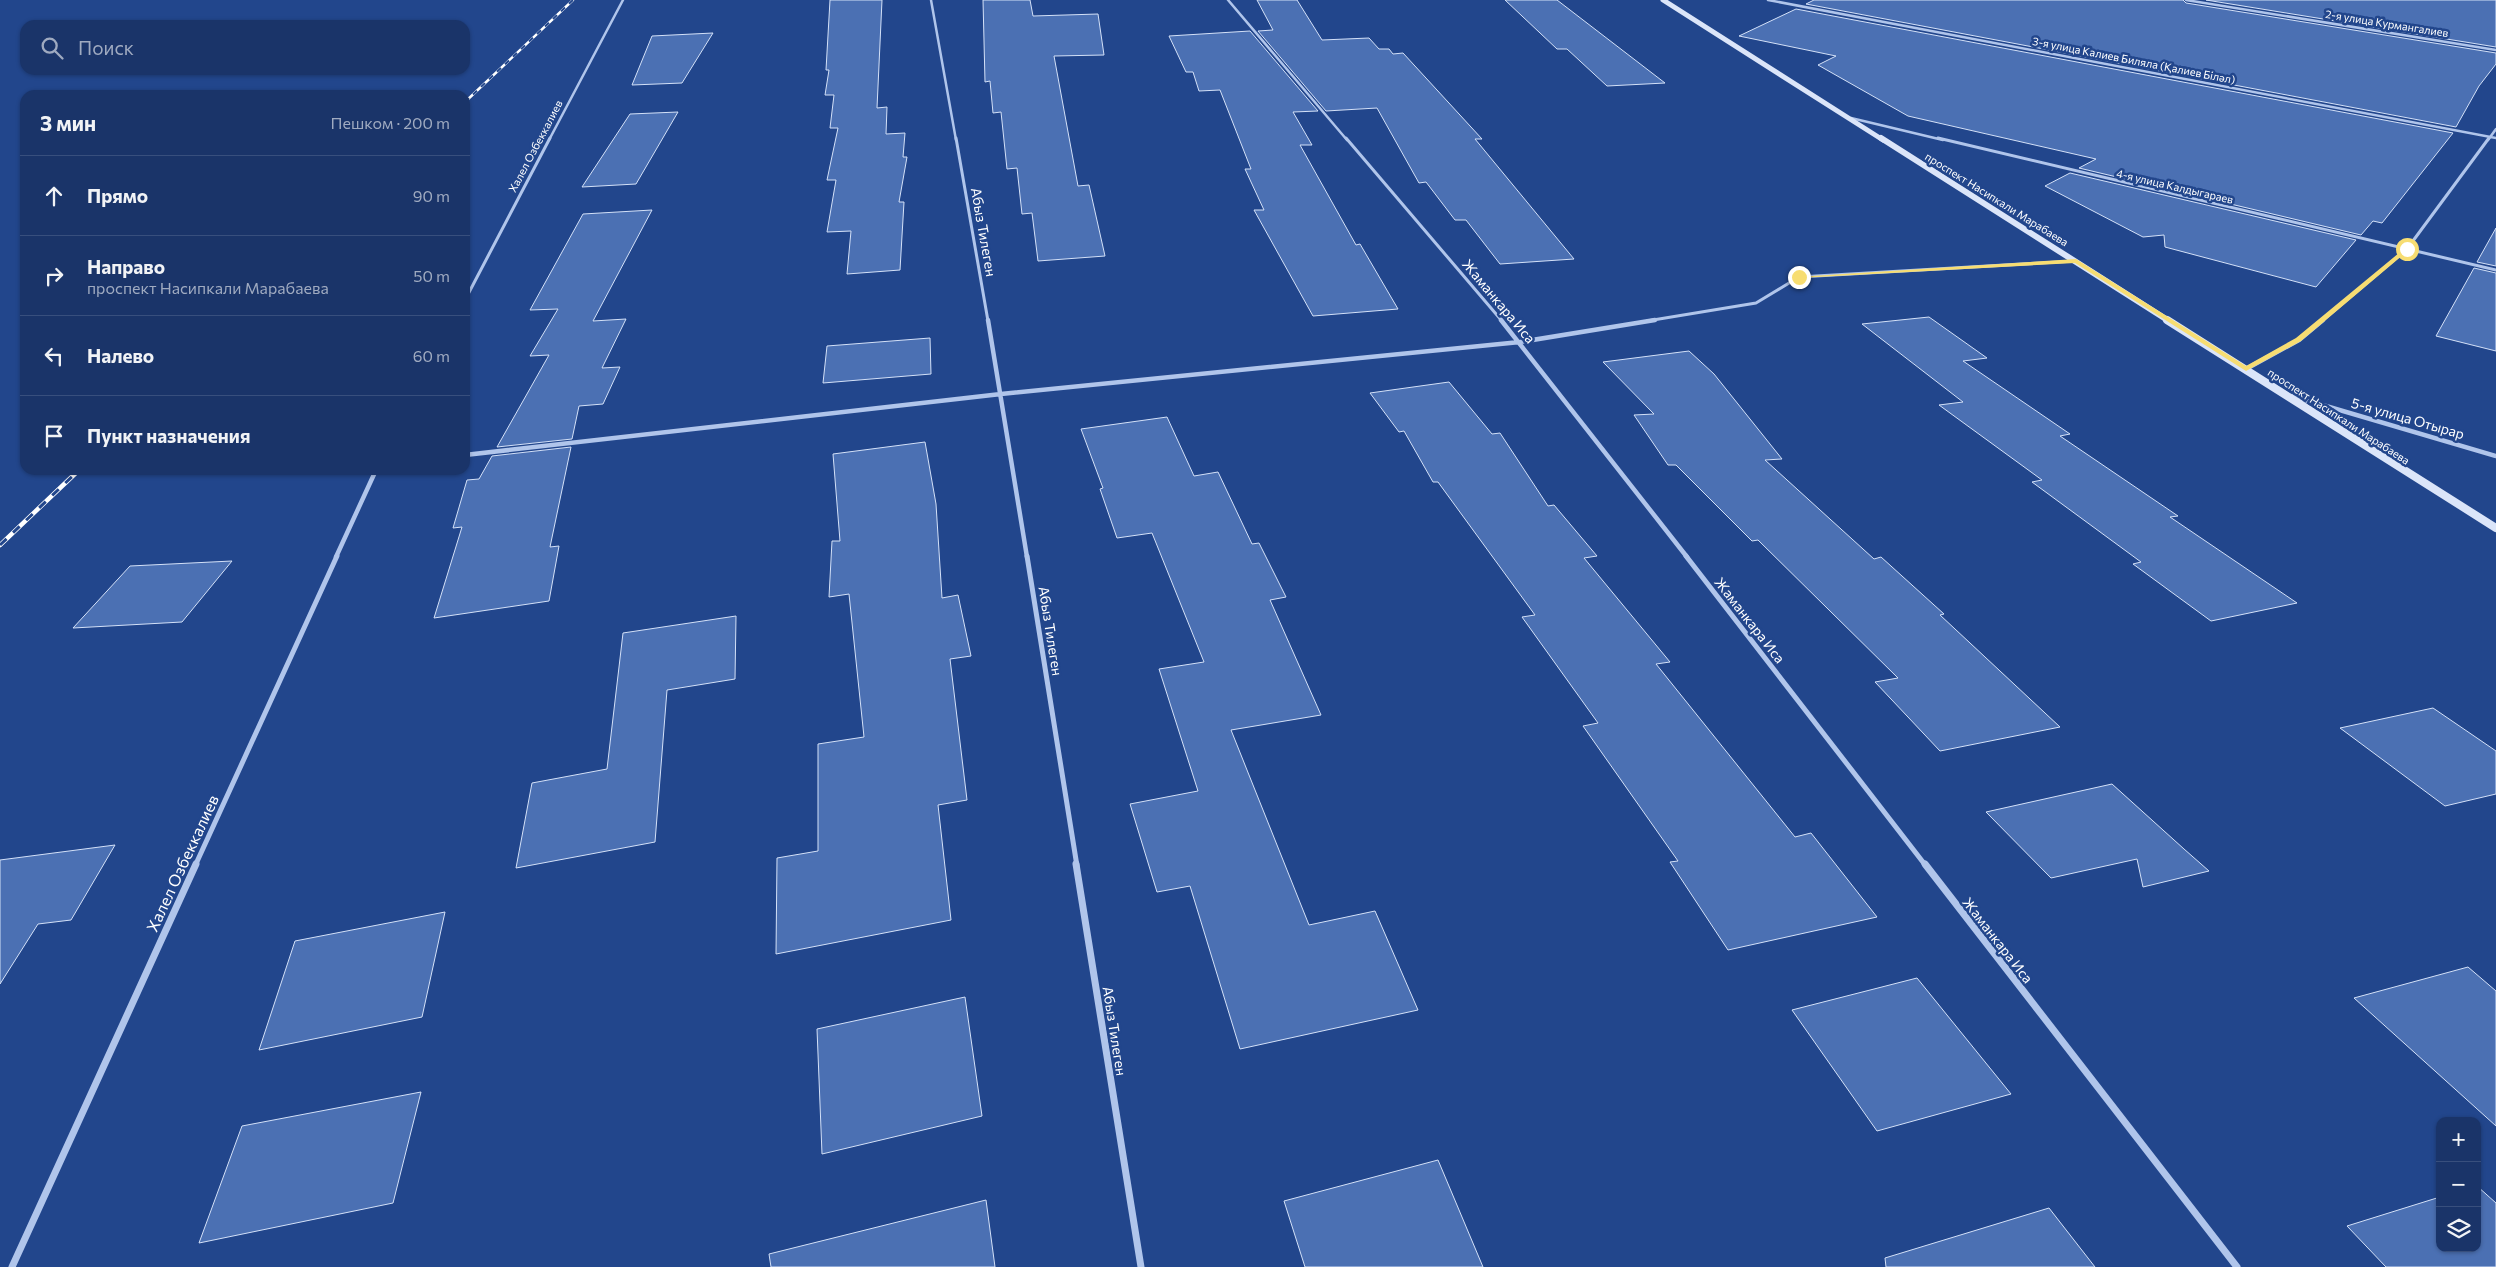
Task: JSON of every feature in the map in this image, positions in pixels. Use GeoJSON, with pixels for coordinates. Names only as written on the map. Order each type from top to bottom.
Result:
{"type":"FeatureCollection","features":[{"type":"Feature","properties":{"kind":"main road","name":"проспект Насипкали Марабаева"},"geometry":{"type":"LineString","coordinates":[[1664,0],[2496,528]]}},
{"type":"Feature","properties":{"kind":"street","name":"Халел Озбеккалиев"},"geometry":{"type":"LineString","coordinates":[[470,291],[623,0]]}},
{"type":"Feature","properties":{"kind":"street","name":"Абыз Тилеген"},"geometry":{"type":"LineString","coordinates":[[931,0],[1001,394],[1141,1267]]}},
{"type":"Feature","properties":{"kind":"street","name":"Жаманкара Иса"},"geometry":{"type":"LineString","coordinates":[[1228,0],[1520,342],[2238,1267]]}},
{"type":"Feature","properties":{"kind":"street","name":"3-я улица Калиев Биляла (Қалиев Біләл)"},"geometry":{"type":"LineString","coordinates":[[1768,0],[2496,138]]}},
{"type":"Feature","properties":{"kind":"street","name":"2-я улица Курмангалиев"},"geometry":{"type":"LineString","coordinates":[[2186,0],[2496,50]]}},
{"type":"Feature","properties":{"kind":"street","name":"4-я улица Калдыгараев"},"geometry":{"type":"LineString","coordinates":[[1851,118],[2496,270]]}},
{"type":"Feature","properties":{"kind":"street"},"geometry":{"type":"LineString","coordinates":[[2246,369],[2298,340],[2407,249],[2496,129]]}},
{"type":"Feature","properties":{"kind":"street"},"geometry":{"type":"LineString","coordinates":[[470,454],[1001,394],[1520,342],[1756,303],[1799,277],[2076,261]]}},
{"type":"Feature","properties":{"kind":"street","name":"5-я улица Отырар"},"geometry":{"type":"LineString","coordinates":[[2285,394],[2496,456]]}},
{"type":"Feature","properties":{"kind":"street","name":"Халел Озбеккалиев"},"geometry":{"type":"LineString","coordinates":[[12,1267],[374,475]]}},
{"type":"Feature","properties":{"kind":"building"},"geometry":{"type":"Polygon","coordinates":[[[830,0],[882,0],[877,108],[887,107],[886,134],[905,133],[903,157],[907,157],[899,202],[904,202],[900,270],[847,274],[851,231],[827,232],[836,180],[827,180],[838,128],[830,128],[834,95],[825,95],[829,70],[826,70],[830,0]]]}},
{"type":"Feature","properties":{"kind":"building"},"geometry":{"type":"Polygon","coordinates":[[[983,0],[1030,0],[1033,16],[1098,14],[1104,55],[1054,56],[1078,186],[1089,185],[1105,256],[1038,261],[1032,213],[1022,214],[1017,168],[1007,169],[1001,112],[993,113],[990,81],[985,82],[983,0]]]}},
{"type":"Feature","properties":{"kind":"building"},"geometry":{"type":"Polygon","coordinates":[[[1257,0],[1297,0],[1322,40],[1369,38],[1379,49],[1389,49],[1393,54],[1403,53],[1482,139],[1475,139],[1574,259],[1500,264],[1466,220],[1455,220],[1426,182],[1419,183],[1377,108],[1326,111],[1258,31],[1273,30],[1257,0]]]}},
{"type":"Feature","properties":{"kind":"building"},"geometry":{"type":"Polygon","coordinates":[[[1505,0],[1557,0],[1665,83],[1607,86],[1567,49],[1557,49],[1505,0]]]}},
{"type":"Feature","properties":{"kind":"building"},"geometry":{"type":"Polygon","coordinates":[[[1814,0],[2183,0],[2186,3],[2496,53],[2496,64],[2479,86],[2456,127],[1806,4],[1814,0]]]}},
{"type":"Feature","properties":{"kind":"building"},"geometry":{"type":"Polygon","coordinates":[[[2206,0],[2496,0],[2496,47],[2206,0]]]}},
{"type":"Feature","properties":{"kind":"building"},"geometry":{"type":"Polygon","coordinates":[[[1796,9],[2453,133],[2382,223],[2373,221],[2361,235],[2079,168],[2096,159],[1908,116],[1818,65],[1836,56],[1739,36],[1796,9]]]}},
{"type":"Feature","properties":{"kind":"building"},"geometry":{"type":"Polygon","coordinates":[[[1250,31],[1318,111],[1293,112],[1312,145],[1300,145],[1356,245],[1360,244],[1398,309],[1313,316],[1254,210],[1264,210],[1245,169],[1251,169],[1220,90],[1199,91],[1193,72],[1186,72],[1169,36],[1250,31]]]}},
{"type":"Feature","properties":{"kind":"building"},"geometry":{"type":"Polygon","coordinates":[[[713,33],[682,83],[632,85],[652,36],[713,33]]]}},
{"type":"Feature","properties":{"kind":"building"},"geometry":{"type":"Polygon","coordinates":[[[678,112],[636,184],[582,187],[630,114],[678,112]]]}},
{"type":"Feature","properties":{"kind":"building"},"geometry":{"type":"Polygon","coordinates":[[[2070,173],[2356,240],[2316,287],[2165,247],[2164,235],[2143,237],[2045,186],[2070,173]]]}},
{"type":"Feature","properties":{"kind":"building"},"geometry":{"type":"Polygon","coordinates":[[[652,210],[593,321],[626,319],[602,368],[620,367],[603,404],[579,406],[572,439],[497,447],[549,355],[530,356],[558,309],[530,310],[583,214],[652,210]]]}},
{"type":"Feature","properties":{"kind":"building"},"geometry":{"type":"Polygon","coordinates":[[[2496,228],[2496,266],[2477,262],[2496,228]]]}},
{"type":"Feature","properties":{"kind":"building"},"geometry":{"type":"Polygon","coordinates":[[[2474,268],[2496,273],[2496,351],[2436,336],[2474,268]]]}},
{"type":"Feature","properties":{"kind":"building"},"geometry":{"type":"Polygon","coordinates":[[[1929,317],[1987,358],[1963,361],[2070,434],[2060,436],[2178,516],[2170,517],[2297,603],[2211,621],[2133,564],[2141,562],[2032,482],[2042,480],[1939,405],[1963,402],[1862,324],[1929,317]]]}},
{"type":"Feature","properties":{"kind":"building"},"geometry":{"type":"Polygon","coordinates":[[[930,338],[931,374],[823,383],[827,346],[930,338]]]}},
{"type":"Feature","properties":{"kind":"building"},"geometry":{"type":"Polygon","coordinates":[[[1689,351],[1714,374],[1782,459],[1765,460],[1874,559],[1881,557],[1944,614],[1940,615],[2060,727],[1940,751],[1875,682],[1898,678],[1758,540],[1752,541],[1676,465],[1668,465],[1634,415],[1654,414],[1603,362],[1689,351]]]}},
{"type":"Feature","properties":{"kind":"building"},"geometry":{"type":"Polygon","coordinates":[[[1449,382],[1492,434],[1500,433],[1548,506],[1554,505],[1597,556],[1584,558],[1670,662],[1656,664],[1795,837],[1811,833],[1877,917],[1728,950],[1670,862],[1678,861],[1583,726],[1598,723],[1522,617],[1535,615],[1438,482],[1433,482],[1404,431],[1399,432],[1370,393],[1449,382]]]}},
{"type":"Feature","properties":{"kind":"building"},"geometry":{"type":"Polygon","coordinates":[[[1167,417],[1194,476],[1218,472],[1252,544],[1259,543],[1286,597],[1270,600],[1321,715],[1231,730],[1309,925],[1375,911],[1418,1010],[1240,1049],[1190,886],[1157,892],[1130,804],[1198,791],[1159,669],[1204,662],[1152,533],[1117,538],[1100,489],[1103,488],[1081,429],[1167,417]]]}},
{"type":"Feature","properties":{"kind":"building"},"geometry":{"type":"Polygon","coordinates":[[[925,442],[936,504],[942,598],[958,595],[971,656],[950,659],[967,800],[938,805],[951,920],[776,954],[777,858],[818,851],[818,744],[864,737],[849,594],[829,597],[832,541],[840,541],[833,454],[925,442]]]}},
{"type":"Feature","properties":{"kind":"building"},"geometry":{"type":"Polygon","coordinates":[[[571,447],[550,547],[559,546],[549,601],[434,618],[462,527],[453,528],[467,480],[479,479],[492,456],[571,447]]]}},
{"type":"Feature","properties":{"kind":"building"},"geometry":{"type":"Polygon","coordinates":[[[232,561],[182,622],[73,628],[130,566],[232,561]]]}},
{"type":"Feature","properties":{"kind":"building"},"geometry":{"type":"Polygon","coordinates":[[[736,616],[735,679],[667,690],[655,842],[516,868],[532,783],[607,769],[623,633],[736,616]]]}},
{"type":"Feature","properties":{"kind":"building"},"geometry":{"type":"Polygon","coordinates":[[[2433,708],[2496,751],[2496,794],[2445,806],[2340,728],[2433,708]]]}},
{"type":"Feature","properties":{"kind":"building"},"geometry":{"type":"Polygon","coordinates":[[[2112,784],[2209,871],[2143,887],[2137,859],[2051,878],[1986,812],[2112,784]]]}},
{"type":"Feature","properties":{"kind":"building"},"geometry":{"type":"Polygon","coordinates":[[[115,845],[71,920],[38,924],[0,984],[0,860],[115,845]]]}},
{"type":"Feature","properties":{"kind":"building"},"geometry":{"type":"Polygon","coordinates":[[[445,912],[422,1017],[259,1050],[295,941],[445,912]]]}},
{"type":"Feature","properties":{"kind":"building"},"geometry":{"type":"Polygon","coordinates":[[[2468,967],[2496,991],[2496,1126],[2354,998],[2468,967]]]}},
{"type":"Feature","properties":{"kind":"building"},"geometry":{"type":"Polygon","coordinates":[[[1917,978],[2011,1094],[1877,1131],[1792,1010],[1917,978]]]}},
{"type":"Feature","properties":{"kind":"building"},"geometry":{"type":"Polygon","coordinates":[[[965,997],[982,1116],[822,1154],[817,1029],[965,997]]]}},
{"type":"Feature","properties":{"kind":"building"},"geometry":{"type":"Polygon","coordinates":[[[421,1092],[393,1203],[199,1243],[242,1126],[421,1092]]]}},
{"type":"Feature","properties":{"kind":"building"},"geometry":{"type":"Polygon","coordinates":[[[1438,1160],[1483,1267],[1305,1267],[1284,1201],[1438,1160]]]}},
{"type":"Feature","properties":{"kind":"building"},"geometry":{"type":"Polygon","coordinates":[[[2481,1190],[2496,1203],[2496,1267],[2386,1267],[2347,1226],[2436,1198],[2436,1252],[2481,1252],[2481,1190]]]}},
{"type":"Feature","properties":{"kind":"building"},"geometry":{"type":"Polygon","coordinates":[[[986,1200],[995,1267],[771,1267],[769,1254],[986,1200]]]}},
{"type":"Feature","properties":{"kind":"building"},"geometry":{"type":"Polygon","coordinates":[[[2049,1208],[2095,1267],[1886,1267],[1885,1258],[2049,1208]]]}},
{"type":"Feature","properties":{"kind":"railway"},"geometry":{"type":"LineString","coordinates":[[470,97],[573,0]]}},
{"type":"Feature","properties":{"kind":"railway"},"geometry":{"type":"LineString","coordinates":[[0,545],[74,475]]}},
{"type":"Feature","properties":{"kind":"route"},"geometry":{"type":"LineString","coordinates":[[1799,277],[2076,261],[2246,369],[2298,340],[2407,249]]}}]}
